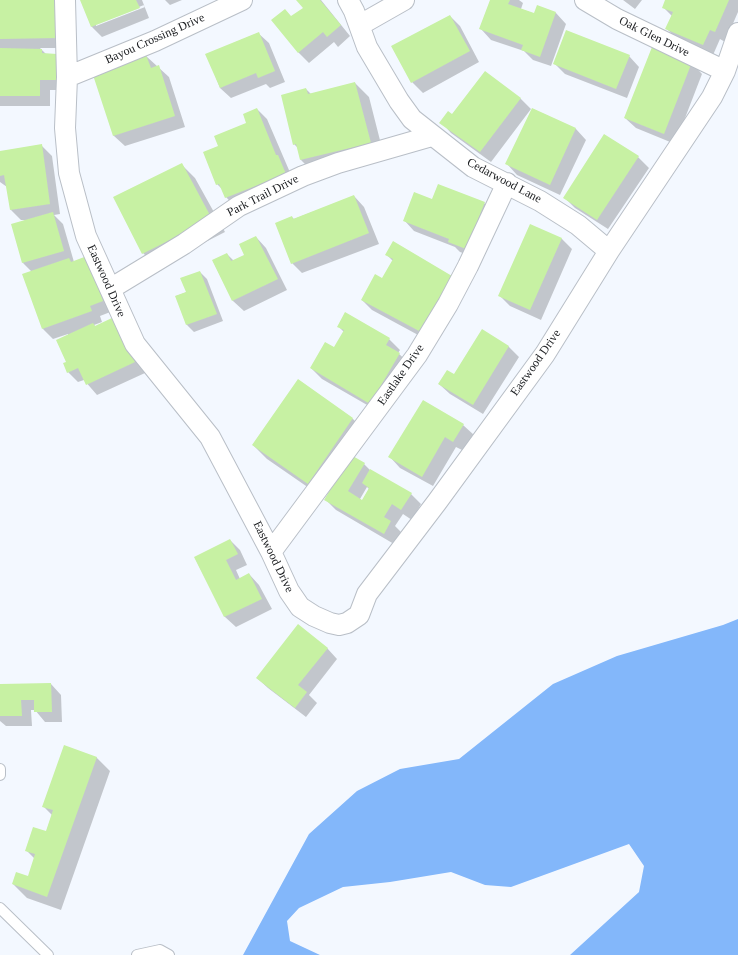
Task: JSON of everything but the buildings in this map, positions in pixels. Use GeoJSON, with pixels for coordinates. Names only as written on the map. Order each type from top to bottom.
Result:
{"type":"FeatureCollection","features":[{"type":"Feature","properties":{"kind":"street","name":"Eastwood Drive"},"geometry":{"type":"LineString","coordinates":[[65,0],[67,77],[65,128],[69,174],[86,236],[135,344],[210,437],[272,552],[289,591],[300,607],[314,616],[330,623],[339,624],[354,619],[359,615],[367,594],[437,502],[544,354],[609,250],[712,97],[725,71],[738,33]]}},
{"type":"Feature","properties":{"kind":"street","name":"Bayou Crossing Drive"},"geometry":{"type":"LineString","coordinates":[[67,77],[155,40],[242,0]]}},
{"type":"Feature","properties":{"kind":"street","name":"Cedarwood Lane"},"geometry":{"type":"LineString","coordinates":[[348,0],[360,25],[367,47],[399,101],[412,118],[432,136],[473,167],[540,200],[578,225],[609,250]]}},
{"type":"Feature","properties":{"kind":"street"},"geometry":{"type":"LineString","coordinates":[[360,25],[404,0]]}},
{"type":"Feature","properties":{"kind":"street","name":"Oak Glen Drive"},"geometry":{"type":"LineString","coordinates":[[585,0],[618,19],[725,71]]}},
{"type":"Feature","properties":{"kind":"street","name":"Eastwood Drive"},"geometry":{"type":"LineString","coordinates":[[725,71],[738,54]]}},
{"type":"Feature","properties":{"kind":"street","name":"Park Trail Drive"},"geometry":{"type":"LineString","coordinates":[[110,289],[184,244],[239,206],[303,176],[338,163],[432,136]]}},
{"type":"Feature","properties":{"kind":"street","name":"Eastlake Drive"},"geometry":{"type":"LineString","coordinates":[[272,552],[417,355],[448,304],[468,266],[507,183]]}},
{"type":"Feature","properties":{"kind":"lane"},"geometry":{"type":"LineString","coordinates":[[0,769],[0,775]]}},
{"type":"Feature","properties":{"kind":"lane"},"geometry":{"type":"LineString","coordinates":[[0,908],[48,955]]}},
{"type":"Feature","properties":{"kind":"lane"},"geometry":{"type":"LineString","coordinates":[[137,955],[160,950],[169,955]]}},
{"type":"Feature","properties":{"kind":"water"},"geometry":{"type":"Polygon","coordinates":[[[738,619],[738,955],[570,955],[639,892],[644,866],[629,844],[511,887],[485,885],[451,872],[390,882],[343,887],[299,908],[287,921],[290,941],[320,955],[243,955],[309,834],[357,791],[400,769],[459,759],[553,684],[617,656],[723,625],[738,619]]]}}]}
